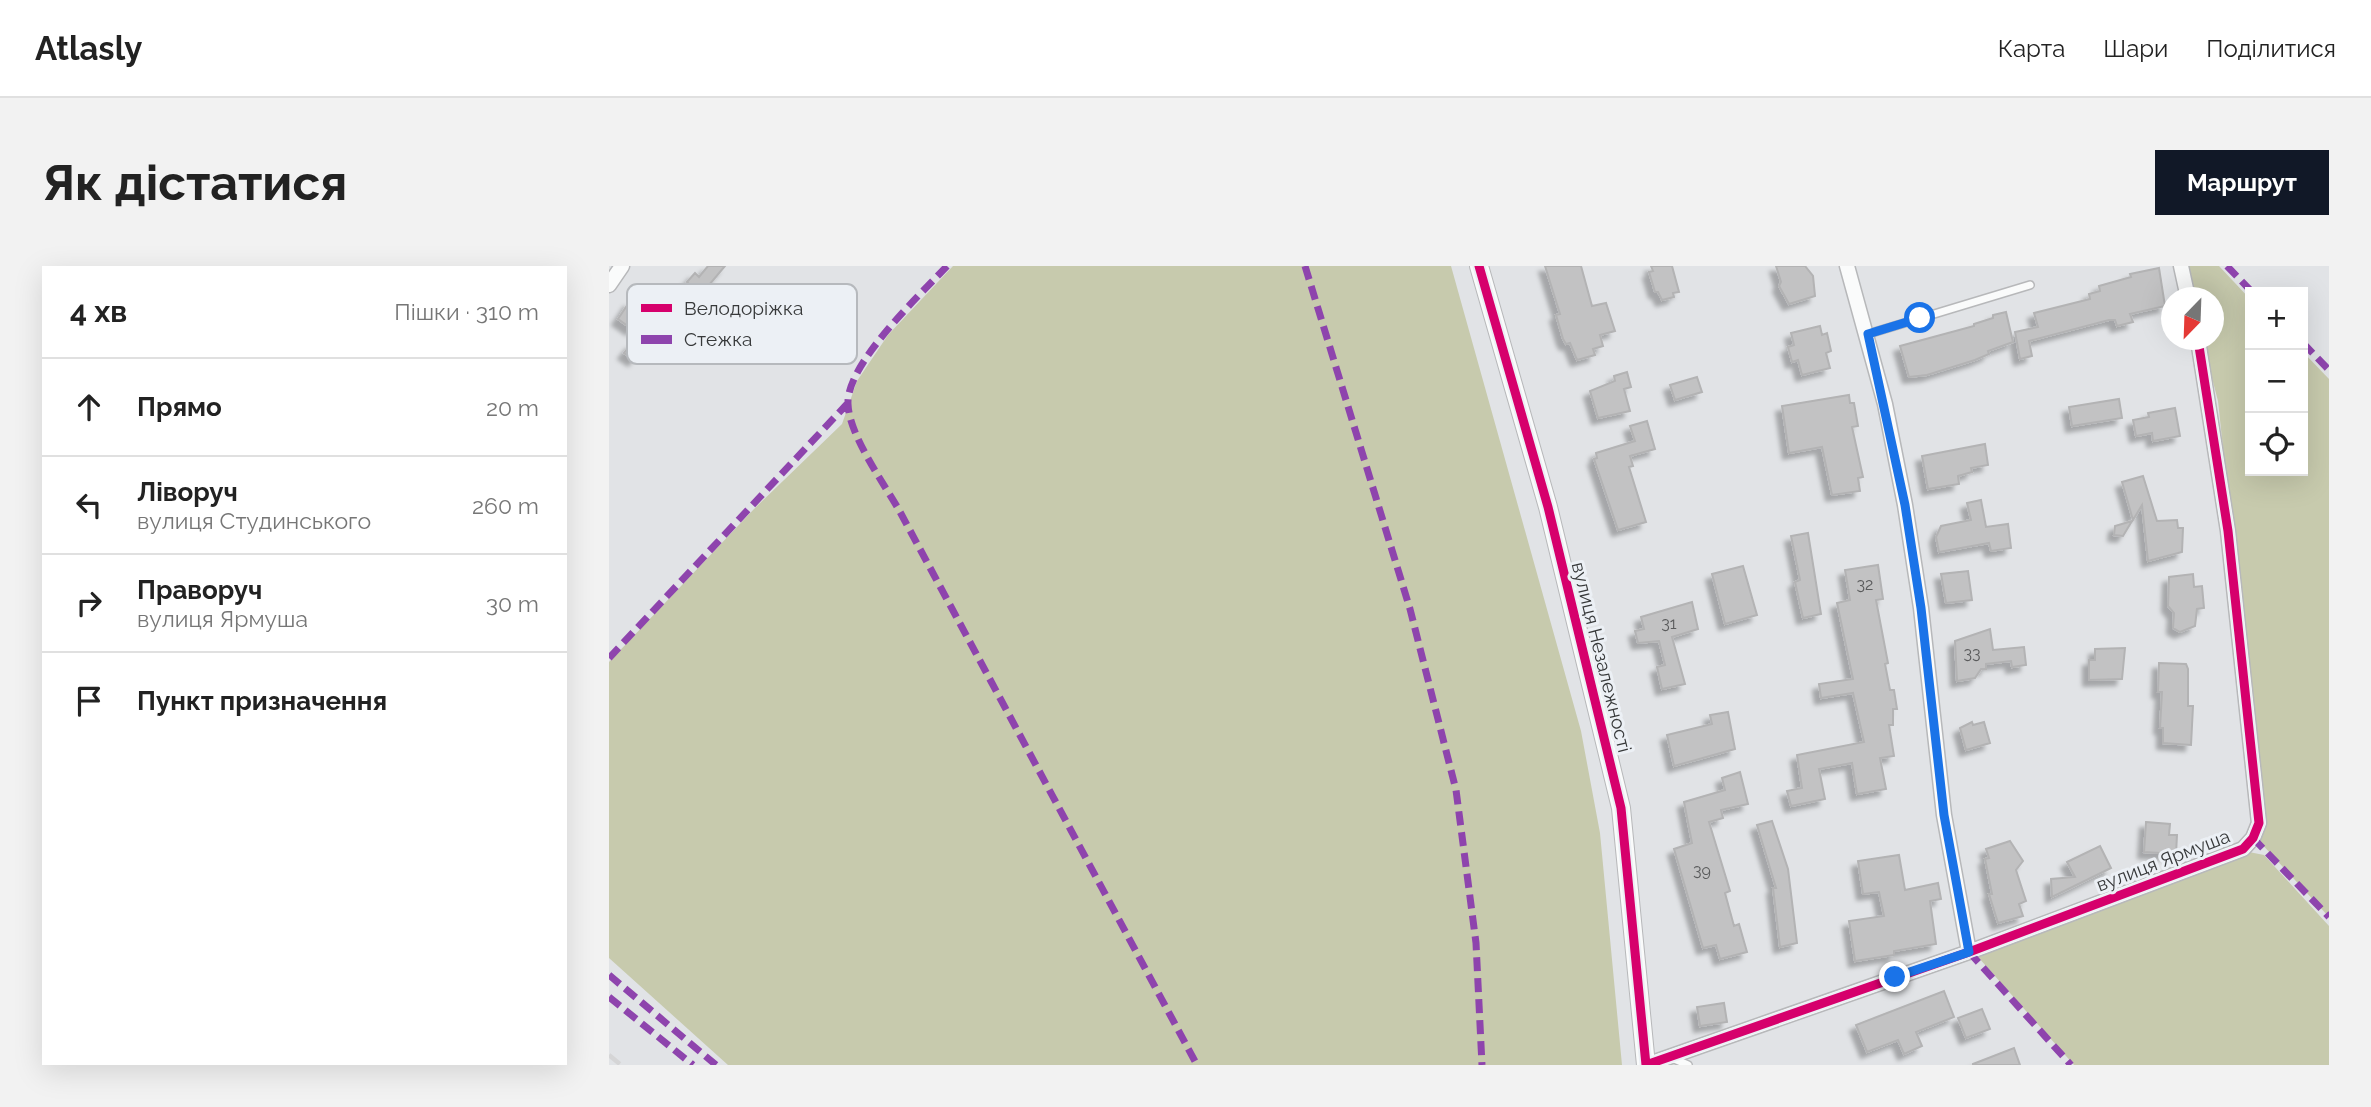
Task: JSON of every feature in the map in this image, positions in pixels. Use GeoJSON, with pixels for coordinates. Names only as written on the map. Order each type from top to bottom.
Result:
{"type":"FeatureCollection","features":[{"type":"Feature","properties":{"kind":"street"},"geometry":{"type":"LineString","coordinates":[[609,285],[622,266]]}},
{"type":"Feature","properties":{"kind":"street","name":"вулиця Незалежності"},"geometry":{"type":"LineString","coordinates":[[1479,266],[1548,507],[1621,808],[1646,1065]]}},
{"type":"Feature","properties":{"kind":"street"},"geometry":{"type":"LineString","coordinates":[[1847,266],[1868,334],[1905,505],[1921,608],[1944,815],[1969,952]]}},
{"type":"Feature","properties":{"kind":"street"},"geometry":{"type":"LineString","coordinates":[[2181,266],[2186,287]]}},
{"type":"Feature","properties":{"kind":"street","name":"вулиця Ярмуша"},"geometry":{"type":"LineString","coordinates":[[1646,1065],[1969,952],[2243,849],[2253,838],[2259,823],[2228,531],[2200,350]]}},
{"type":"Feature","properties":{"kind":"lane"},"geometry":{"type":"LineString","coordinates":[[1868,334],[2030,285]]}},
{"type":"Feature","properties":{"kind":"lane"},"geometry":{"type":"LineString","coordinates":[[1671,1058],[1688,1065]]}},
{"type":"Feature","properties":{"kind":"green space"},"geometry":{"type":"Polygon","coordinates":[[[953,266],[1451,266],[1581,731],[1600,833],[1622,1065],[728,1065],[609,958],[609,662],[754,509],[842,424],[857,381],[888,335],[953,266]]]}},
{"type":"Feature","properties":{"kind":"green space"},"geometry":{"type":"Polygon","coordinates":[[[2182,266],[2219,266],[2245,294],[2245,476],[2308,476],[2308,357],[2329,379],[2329,917],[2259,841],[2263,824],[2218,401],[2205,350],[2224,350],[2224,287],[2187,287],[2182,266]]]}},
{"type":"Feature","properties":{"kind":"green space"},"geometry":{"type":"Polygon","coordinates":[[[2249,852],[2264,855],[2329,926],[2329,1065],[2074,1065],[1978,957],[2249,852]]]}},
{"type":"Feature","properties":{"kind":"building"},"geometry":{"type":"Polygon","coordinates":[[[708,266],[725,266],[710,284],[687,282],[695,273],[699,277],[708,266]]]}},
{"type":"Feature","properties":{"kind":"building"},"geometry":{"type":"Polygon","coordinates":[[[1545,266],[1581,266],[1592,306],[1606,303],[1615,331],[1600,335],[1603,346],[1593,349],[1595,355],[1577,360],[1570,343],[1566,344],[1563,339],[1556,315],[1560,314],[1545,266]]]}},
{"type":"Feature","properties":{"kind":"building"},"geometry":{"type":"Polygon","coordinates":[[[1651,266],[1672,266],[1679,292],[1673,293],[1674,297],[1662,300],[1658,292],[1655,292],[1649,272],[1653,271],[1651,266]]]}},
{"type":"Feature","properties":{"kind":"building"},"geometry":{"type":"Polygon","coordinates":[[[1776,266],[1805,266],[1813,276],[1815,296],[1789,304],[1779,286],[1781,282],[1776,266]]]}},
{"type":"Feature","properties":{"kind":"building"},"geometry":{"type":"Polygon","coordinates":[[[2159,268],[2161,307],[2130,314],[2133,322],[2117,326],[2115,320],[2109,320],[2029,341],[2032,356],[2020,359],[2015,332],[2038,327],[2034,313],[2090,299],[2089,294],[2100,291],[2099,286],[2131,277],[2130,274],[2159,268]]]}},
{"type":"Feature","properties":{"kind":"building"},"geometry":{"type":"Polygon","coordinates":[[[627,306],[627,325],[618,319],[627,306]]]}},
{"type":"Feature","properties":{"kind":"building"},"geometry":{"type":"Polygon","coordinates":[[[2006,312],[2013,342],[1988,351],[1989,354],[1975,360],[1927,375],[1909,377],[1900,346],[1974,326],[1993,318],[1993,315],[2006,312]]]}},
{"type":"Feature","properties":{"kind":"building"},"geometry":{"type":"Polygon","coordinates":[[[1820,326],[1822,335],[1827,333],[1831,351],[1826,353],[1830,368],[1802,375],[1798,360],[1792,362],[1788,347],[1794,345],[1791,333],[1820,326]]]}},
{"type":"Feature","properties":{"kind":"building"},"geometry":{"type":"Polygon","coordinates":[[[1627,372],[1631,387],[1624,389],[1630,411],[1598,418],[1590,391],[1615,381],[1614,376],[1627,372]]]}},
{"type":"Feature","properties":{"kind":"building"},"geometry":{"type":"Polygon","coordinates":[[[1697,377],[1702,392],[1675,400],[1670,385],[1697,377]]]}},
{"type":"Feature","properties":{"kind":"building"},"geometry":{"type":"Polygon","coordinates":[[[1849,395],[1850,403],[1854,403],[1858,426],[1852,427],[1863,477],[1858,478],[1860,491],[1832,495],[1822,447],[1789,453],[1782,406],[1849,395]]]}},
{"type":"Feature","properties":{"kind":"building"},"geometry":{"type":"Polygon","coordinates":[[[2119,399],[2122,418],[2072,426],[2069,407],[2119,399]]]}},
{"type":"Feature","properties":{"kind":"building"},"geometry":{"type":"Polygon","coordinates":[[[2175,408],[2180,436],[2153,441],[2152,433],[2136,436],[2133,420],[2149,417],[2148,413],[2175,408]]]}},
{"type":"Feature","properties":{"kind":"building"},"geometry":{"type":"Polygon","coordinates":[[[1647,421],[1655,449],[1630,456],[1633,466],[1629,467],[1646,522],[1618,530],[1594,459],[1597,458],[1596,453],[1635,441],[1630,426],[1647,421]]]}},
{"type":"Feature","properties":{"kind":"building"},"geometry":{"type":"Polygon","coordinates":[[[1985,444],[1988,465],[1971,468],[1972,472],[1958,476],[1959,484],[1928,489],[1922,456],[1985,444]]]}},
{"type":"Feature","properties":{"kind":"building"},"geometry":{"type":"Polygon","coordinates":[[[2143,476],[2157,521],[2177,520],[2178,528],[2183,528],[2182,552],[2148,561],[2142,505],[2133,520],[2122,482],[2143,476]]]}},
{"type":"Feature","properties":{"kind":"building"},"geometry":{"type":"Polygon","coordinates":[[[1981,500],[1986,527],[2008,524],[2011,548],[1991,551],[1989,543],[1939,552],[1936,537],[1941,526],[1971,520],[1967,503],[1981,500]]]}},
{"type":"Feature","properties":{"kind":"building"},"geometry":{"type":"Polygon","coordinates":[[[2132,521],[2123,536],[2114,535],[2115,526],[2132,521]]]}},
{"type":"Feature","properties":{"kind":"building"},"geometry":{"type":"Polygon","coordinates":[[[1808,533],[1821,614],[1803,618],[1795,582],[1800,580],[1791,536],[1808,533]]]}},
{"type":"Feature","properties":{"kind":"building"},"geometry":{"type":"Polygon","coordinates":[[[1878,565],[1883,599],[1876,600],[1888,663],[1885,664],[1890,690],[1894,690],[1897,709],[1893,709],[1893,725],[1889,725],[1894,756],[1880,758],[1886,789],[1857,794],[1852,763],[1819,769],[1825,799],[1791,806],[1787,791],[1802,788],[1797,755],[1864,742],[1853,693],[1821,698],[1819,684],[1853,679],[1837,603],[1850,600],[1845,570],[1878,565]]]}},
{"type":"Feature","properties":{"kind":"building"},"geometry":{"type":"Polygon","coordinates":[[[1743,566],[1757,615],[1725,624],[1712,574],[1743,566]]]}},
{"type":"Feature","properties":{"kind":"building"},"geometry":{"type":"Polygon","coordinates":[[[1968,571],[1972,600],[1946,603],[1941,574],[1968,571]]]}},
{"type":"Feature","properties":{"kind":"building"},"geometry":{"type":"Polygon","coordinates":[[[2193,574],[2194,587],[2202,586],[2204,608],[2197,609],[2195,626],[2180,632],[2173,628],[2174,613],[2168,606],[2169,577],[2193,574]]]}},
{"type":"Feature","properties":{"kind":"building"},"geometry":{"type":"Polygon","coordinates":[[[1692,602],[1698,629],[1672,637],[1685,684],[1662,689],[1657,667],[1665,665],[1659,641],[1638,643],[1635,631],[1644,629],[1641,617],[1692,602]]]}},
{"type":"Feature","properties":{"kind":"building"},"geometry":{"type":"Polygon","coordinates":[[[1990,629],[1993,650],[2024,647],[2026,665],[2012,667],[2011,661],[1986,664],[1986,669],[1981,669],[1975,678],[1957,681],[1955,641],[1990,629]]]}},
{"type":"Feature","properties":{"kind":"building"},"geometry":{"type":"Polygon","coordinates":[[[2125,648],[2122,679],[2089,680],[2089,660],[2095,660],[2095,649],[2125,648]]]}},
{"type":"Feature","properties":{"kind":"building"},"geometry":{"type":"Polygon","coordinates":[[[2159,663],[2186,664],[2188,669],[2188,706],[2193,706],[2191,745],[2163,743],[2163,728],[2160,728],[2162,692],[2158,692],[2159,663]]]}},
{"type":"Feature","properties":{"kind":"building"},"geometry":{"type":"Polygon","coordinates":[[[1728,712],[1735,749],[1674,766],[1667,735],[1712,724],[1710,715],[1728,712]]]}},
{"type":"Feature","properties":{"kind":"building"},"geometry":{"type":"Polygon","coordinates":[[[1972,722],[1973,725],[1984,722],[1990,743],[1966,750],[1960,728],[1972,722]]]}},
{"type":"Feature","properties":{"kind":"building"},"geometry":{"type":"Polygon","coordinates":[[[1740,772],[1748,804],[1721,810],[1723,818],[1709,822],[1730,891],[1725,893],[1734,926],[1739,924],[1747,952],[1720,959],[1716,945],[1703,948],[1674,849],[1692,843],[1684,802],[1725,790],[1722,778],[1740,772]]]}},
{"type":"Feature","properties":{"kind":"building"},"geometry":{"type":"Polygon","coordinates":[[[1772,821],[1788,869],[1797,943],[1780,947],[1773,888],[1776,888],[1757,825],[1772,821]]]}},
{"type":"Feature","properties":{"kind":"building"},"geometry":{"type":"Polygon","coordinates":[[[2146,822],[2170,824],[2169,835],[2177,835],[2176,854],[2144,852],[2146,822]]]}},
{"type":"Feature","properties":{"kind":"building"},"geometry":{"type":"Polygon","coordinates":[[[2010,841],[2023,861],[2016,870],[2026,901],[2019,904],[2023,916],[1998,923],[1989,894],[1992,894],[1985,859],[1989,858],[1986,849],[2010,841]]]}},
{"type":"Feature","properties":{"kind":"building"},"geometry":{"type":"Polygon","coordinates":[[[2100,846],[2111,868],[2052,897],[2051,879],[2075,877],[2067,862],[2100,846]]]}},
{"type":"Feature","properties":{"kind":"building"},"geometry":{"type":"Polygon","coordinates":[[[1899,855],[1905,890],[1938,883],[1941,899],[1930,901],[1936,944],[1894,951],[1894,955],[1855,961],[1849,921],[1884,916],[1879,892],[1863,894],[1858,861],[1899,855]]]}},
{"type":"Feature","properties":{"kind":"building"},"geometry":{"type":"Polygon","coordinates":[[[1944,991],[1954,1017],[1916,1032],[1922,1046],[1904,1054],[1898,1040],[1867,1052],[1856,1025],[1944,991]]]}},
{"type":"Feature","properties":{"kind":"building"},"geometry":{"type":"Polygon","coordinates":[[[1724,1003],[1727,1022],[1700,1026],[1697,1007],[1724,1003]]]}},
{"type":"Feature","properties":{"kind":"building"},"geometry":{"type":"Polygon","coordinates":[[[1982,1009],[1990,1029],[1966,1038],[1958,1018],[1982,1009]]]}},
{"type":"Feature","properties":{"kind":"building"},"geometry":{"type":"Polygon","coordinates":[[[2014,1048],[2020,1065],[1973,1065],[1973,1064],[2014,1048]]]}},
{"type":"Feature","properties":{"kind":"railway"},"geometry":{"type":"LineString","coordinates":[[609,1055],[621,1065]]}},
{"type":"Feature","properties":{"kind":"marked path"},"geometry":{"type":"LineString","coordinates":[[947,266],[903,312],[871,350],[859,370],[848,404],[854,430],[1197,1065]]}},
{"type":"Feature","properties":{"kind":"marked path"},"geometry":{"type":"LineString","coordinates":[[1305,266],[1410,609],[1456,790],[1476,943],[1482,1065]]}},
{"type":"Feature","properties":{"kind":"marked path"},"geometry":{"type":"LineString","coordinates":[[2227,266],[2247,287]]}},
{"type":"Feature","properties":{"kind":"marked path"},"geometry":{"type":"LineString","coordinates":[[2308,348],[2329,370]]}},
{"type":"Feature","properties":{"kind":"marked path"},"geometry":{"type":"LineString","coordinates":[[609,658],[848,403]]}},
{"type":"Feature","properties":{"kind":"marked path"},"geometry":{"type":"LineString","coordinates":[[2253,838],[2329,917]]}},
{"type":"Feature","properties":{"kind":"marked path"},"geometry":{"type":"LineString","coordinates":[[1969,952],[2071,1065]]}},
{"type":"Feature","properties":{"kind":"marked path"},"geometry":{"type":"LineString","coordinates":[[609,975],[716,1065]]}},
{"type":"Feature","properties":{"kind":"marked path"},"geometry":{"type":"LineString","coordinates":[[609,997],[693,1065]]}},
{"type":"Feature","properties":{"kind":"cycle path"},"geometry":{"type":"LineString","coordinates":[[1479,266],[1548,507],[1621,808],[1646,1065]]}},
{"type":"Feature","properties":{"kind":"cycle path"},"geometry":{"type":"LineString","coordinates":[[1646,1065],[1969,952],[2243,849],[2253,838],[2259,823],[2228,531],[2200,350]]}},
{"type":"Feature","properties":{"kind":"route"},"geometry":{"type":"LineString","coordinates":[[1895,977],[1969,952],[1944,815],[1921,608],[1905,505],[1868,334],[1920,318]]}}]}
